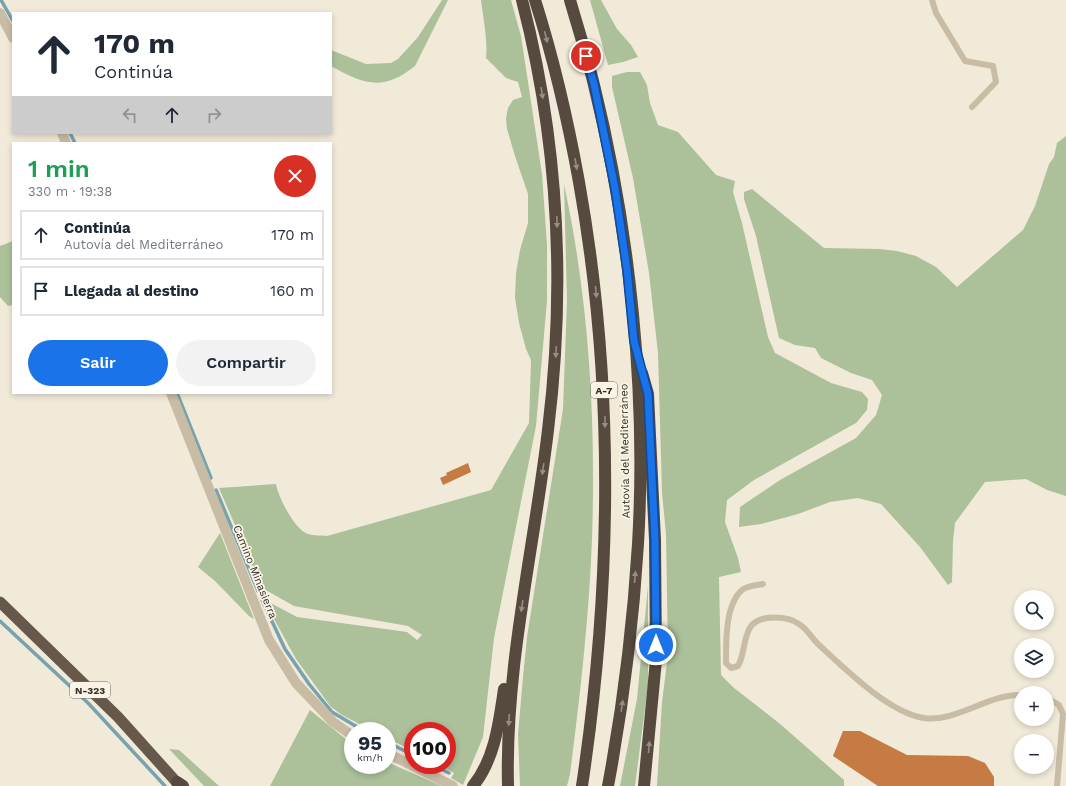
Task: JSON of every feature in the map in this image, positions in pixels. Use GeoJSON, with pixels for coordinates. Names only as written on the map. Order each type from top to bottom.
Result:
{"type":"FeatureCollection","features":[{"type":"Feature","properties":{"kind":"highway"},"geometry":{"type":"LineString","coordinates":[[508,786],[507,756],[510,704],[517,639],[548,430],[555,369],[559,292],[557,211],[550,142],[542,86],[522,0]]}},
{"type":"Feature","properties":{"kind":"highway","name":"Autovía del Mediterráneo"},"geometry":{"type":"LineString","coordinates":[[535,0],[569,124],[595,286],[604,394],[605,537],[593,712],[582,786]]}},
{"type":"Feature","properties":{"kind":"highway","name":"Autovía del Mediterráneo"},"geometry":{"type":"LineString","coordinates":[[570,0],[594,84],[615,188],[627,269],[639,402],[638,544],[626,682],[608,786]]}},
{"type":"Feature","properties":{"kind":"highway"},"geometry":{"type":"LineString","coordinates":[[634,341],[648,394],[655,540],[656,660],[644,786]]}},
{"type":"Feature","properties":{"kind":"highway","name":"N-323"},"geometry":{"type":"LineString","coordinates":[[0,602],[118,717],[180,785]]}},
{"type":"Feature","properties":{"kind":"highway"},"geometry":{"type":"LineString","coordinates":[[475,784],[488,762],[496,736],[507,666],[517,639]]}},
{"type":"Feature","properties":{"kind":"street"},"geometry":{"type":"LineString","coordinates":[[0,13],[12,36]]}},
{"type":"Feature","properties":{"kind":"street","name":"Camino Minasierra"},"geometry":{"type":"LineString","coordinates":[[171,394],[269,640],[296,683],[332,722],[344,730]]}},
{"type":"Feature","properties":{"kind":"street"},"geometry":{"type":"LineString","coordinates":[[396,758],[453,786]]}},
{"type":"Feature","properties":{"kind":"lane"},"geometry":{"type":"LineString","coordinates":[[932,0],[936,13],[965,61],[993,66],[996,82],[972,107]]}},
{"type":"Feature","properties":{"kind":"lane"},"geometry":{"type":"LineString","coordinates":[[763,584],[743,589],[733,600],[728,622],[726,653],[726,663],[731,668],[738,666],[741,661],[748,633],[752,626],[762,619],[772,617],[799,623],[818,643],[870,690],[902,712],[925,718],[949,716],[994,700],[1014,696]]}},
{"type":"Feature","properties":{"kind":"lane"},"geometry":{"type":"LineString","coordinates":[[1054,702],[1059,705],[1063,714],[1057,786]]}},
{"type":"Feature","properties":{"kind":"green space"},"geometry":{"type":"Polygon","coordinates":[[[442,0],[448,0],[415,66],[404,74],[393,80],[383,82],[363,81],[332,67],[332,50],[366,64],[391,63],[398,59],[418,37],[442,0]]]}},
{"type":"Feature","properties":{"kind":"green space"},"geometry":{"type":"Polygon","coordinates":[[[481,0],[511,0],[521,36],[542,174],[547,245],[547,301],[536,426],[494,638],[483,737],[463,785],[451,778],[453,774],[456,774],[456,722],[404,722],[404,746],[396,742],[396,722],[356,722],[342,715],[331,707],[296,659],[263,599],[297,617],[407,632],[417,640],[422,635],[408,626],[294,606],[262,588],[219,488],[276,484],[280,497],[298,526],[308,534],[327,536],[491,490],[529,423],[531,360],[526,349],[519,323],[515,298],[516,273],[520,250],[528,223],[528,194],[507,129],[506,118],[508,108],[513,100],[522,97],[518,82],[506,78],[486,58],[486,37],[481,0]]]}},
{"type":"Feature","properties":{"kind":"green space"},"geometry":{"type":"Polygon","coordinates":[[[590,0],[601,0],[617,29],[631,45],[638,57],[608,65],[590,0]]]}},
{"type":"Feature","properties":{"kind":"green space"},"geometry":{"type":"Polygon","coordinates":[[[627,72],[640,72],[647,85],[650,103],[658,125],[678,132],[716,175],[735,181],[733,192],[742,223],[768,337],[775,353],[831,383],[862,392],[868,399],[867,410],[856,423],[754,480],[727,500],[725,522],[738,558],[741,572],[719,577],[721,675],[734,688],[779,723],[844,780],[844,786],[657,786],[662,702],[668,655],[666,534],[662,493],[658,353],[649,273],[633,178],[612,87],[612,76],[627,72]]]}},
{"type":"Feature","properties":{"kind":"green space"},"geometry":{"type":"Polygon","coordinates":[[[1066,136],[1066,496],[1047,490],[1026,479],[985,482],[955,523],[952,582],[948,585],[920,547],[881,504],[858,498],[830,502],[798,514],[761,524],[739,527],[740,507],[780,480],[856,438],[876,415],[882,395],[872,380],[851,373],[821,358],[815,348],[795,345],[779,338],[756,236],[744,199],[744,192],[752,189],[824,248],[879,249],[897,251],[916,256],[936,267],[957,287],[1023,230],[1035,206],[1049,164],[1054,157],[1057,143],[1066,136]]]}},
{"type":"Feature","properties":{"kind":"green space"},"geometry":{"type":"Polygon","coordinates":[[[564,184],[573,228],[585,316],[589,360],[593,450],[593,494],[589,598],[584,657],[570,774],[567,786],[520,786],[518,734],[527,637],[563,409],[567,301],[564,184]]]}},
{"type":"Feature","properties":{"kind":"green space"},"geometry":{"type":"Polygon","coordinates":[[[12,241],[12,305],[8,306],[0,297],[0,246],[12,241]]]}},
{"type":"Feature","properties":{"kind":"green space"},"geometry":{"type":"Polygon","coordinates":[[[220,533],[254,619],[249,616],[215,581],[198,567],[220,533]]]}},
{"type":"Feature","properties":{"kind":"green space"},"geometry":{"type":"Polygon","coordinates":[[[648,586],[648,685],[635,786],[620,786],[637,699],[648,586]]]}},
{"type":"Feature","properties":{"kind":"green space"},"geometry":{"type":"Polygon","coordinates":[[[310,710],[344,738],[344,774],[396,774],[396,766],[404,769],[404,774],[414,774],[442,786],[270,786],[310,710]]]}},
{"type":"Feature","properties":{"kind":"green space"},"geometry":{"type":"Polygon","coordinates":[[[169,749],[179,750],[219,786],[204,786],[169,749]]]}},
{"type":"Feature","properties":{"kind":"building"},"geometry":{"type":"Polygon","coordinates":[[[468,463],[471,472],[443,485],[440,478],[447,475],[446,473],[468,463]]]}},
{"type":"Feature","properties":{"kind":"building"},"geometry":{"type":"Polygon","coordinates":[[[843,731],[860,731],[907,755],[968,756],[985,763],[994,777],[994,786],[878,786],[833,756],[843,731]]]}},
{"type":"Feature","properties":{"kind":"waterway"},"geometry":{"type":"LineString","coordinates":[[1,0],[12,19]]}},
{"type":"Feature","properties":{"kind":"waterway"},"geometry":{"type":"LineString","coordinates":[[70,134],[74,142]]}},
{"type":"Feature","properties":{"kind":"waterway"},"geometry":{"type":"LineString","coordinates":[[177,394],[211,478]]}},
{"type":"Feature","properties":{"kind":"waterway"},"geometry":{"type":"LineString","coordinates":[[216,490],[258,591]]}},
{"type":"Feature","properties":{"kind":"waterway"},"geometry":{"type":"LineString","coordinates":[[262,600],[285,649],[309,684],[332,712],[349,722]]}},
{"type":"Feature","properties":{"kind":"waterway"},"geometry":{"type":"LineString","coordinates":[[0,621],[88,703],[165,786]]}},
{"type":"Feature","properties":{"kind":"waterway"},"geometry":{"type":"LineString","coordinates":[[396,746],[404,750]]}},
{"type":"Feature","properties":{"kind":"route"},"geometry":{"type":"LineString","coordinates":[[586,56],[594,84],[615,188],[627,269],[634,341],[648,394],[655,540],[656,645]]}}]}
